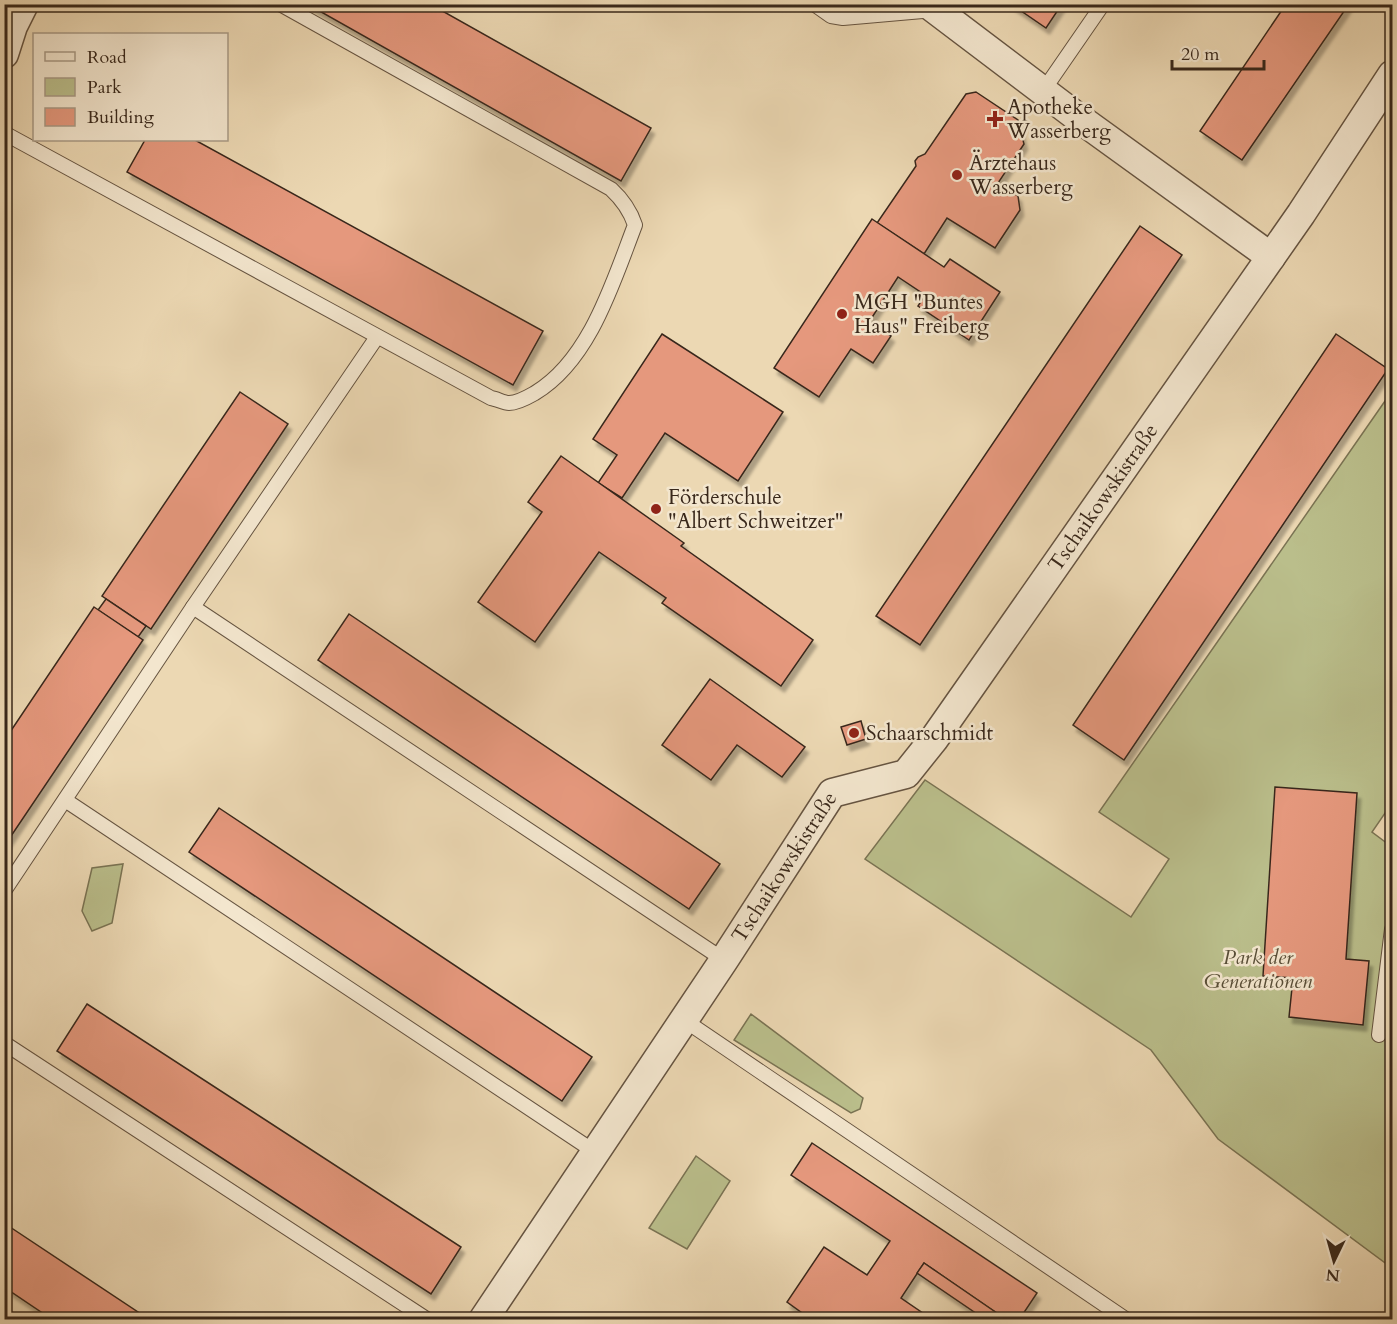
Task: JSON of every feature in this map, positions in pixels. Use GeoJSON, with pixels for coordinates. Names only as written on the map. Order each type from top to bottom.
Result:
{"type":"FeatureCollection","features":[{"type":"Feature","properties":{"kind":"street"},"geometry":{"type":"LineString","coordinates":[[4,54],[13,26],[24,4]]}},
{"type":"Feature","properties":{"kind":"street"},"geometry":{"type":"LineString","coordinates":[[932,7],[1270,257]]}},
{"type":"Feature","properties":{"kind":"street","name":"Tschaikowskistraße"},"geometry":{"type":"LineString","coordinates":[[483,1320],[724,960],[832,793],[906,774],[934,739],[1270,257],[1392,75]]}},
{"type":"Feature","properties":{"kind":"lane"},"geometry":{"type":"LineString","coordinates":[[4,133],[492,398],[510,403],[528,398],[547,386],[572,359],[601,311],[635,225],[623,200],[611,189],[280,4]]}},
{"type":"Feature","properties":{"kind":"lane"},"geometry":{"type":"LineString","coordinates":[[814,4],[831,16],[843,18],[932,7]]}},
{"type":"Feature","properties":{"kind":"lane"},"geometry":{"type":"LineString","coordinates":[[1043,91],[1103,4]]}},
{"type":"Feature","properties":{"kind":"lane"},"geometry":{"type":"LineString","coordinates":[[4,891],[376,337]]}},
{"type":"Feature","properties":{"kind":"lane"},"geometry":{"type":"LineString","coordinates":[[193,607],[724,960]]}},
{"type":"Feature","properties":{"kind":"lane"},"geometry":{"type":"LineString","coordinates":[[65,800],[596,1152]]}},
{"type":"Feature","properties":{"kind":"lane"},"geometry":{"type":"LineString","coordinates":[[1380,1035],[1392,929]]}},
{"type":"Feature","properties":{"kind":"lane"},"geometry":{"type":"LineString","coordinates":[[684,1020],[1127,1320]]}},
{"type":"Feature","properties":{"kind":"lane"},"geometry":{"type":"LineString","coordinates":[[4,1043],[428,1320]]}},
{"type":"Feature","properties":{"kind":"lane"},"geometry":{"type":"LineString","coordinates":[[4,1315],[11,1320]]}},
{"type":"Feature","properties":{"kind":"green space","name":"Park der Generationen"},"geometry":{"type":"Polygon","coordinates":[[[1392,391],[1392,803],[1372,832],[1392,847],[1392,1268],[1218,1139],[1151,1050],[865,859],[925,780],[1131,917],[1169,859],[1099,812],[1392,391]]]}},
{"type":"Feature","properties":{"kind":"green space"},"geometry":{"type":"Polygon","coordinates":[[[123,864],[112,923],[92,931],[82,911],[92,868],[123,864]]]}},
{"type":"Feature","properties":{"kind":"green space"},"geometry":{"type":"Polygon","coordinates":[[[751,1014],[863,1098],[860,1109],[851,1113],[734,1040],[751,1014]]]}},
{"type":"Feature","properties":{"kind":"green space"},"geometry":{"type":"Polygon","coordinates":[[[696,1156],[730,1181],[687,1249],[649,1228],[696,1156]]]}},
{"type":"Feature","properties":{"kind":"building"},"geometry":{"type":"Polygon","coordinates":[[[307,4],[430,4],[651,128],[621,181],[307,4]]]}},
{"type":"Feature","properties":{"kind":"building"},"geometry":{"type":"Polygon","coordinates":[[[1011,4],[1062,4],[1046,28],[1011,4]]]}},
{"type":"Feature","properties":{"kind":"building"},"geometry":{"type":"Polygon","coordinates":[[[1286,4],[1349,4],[1242,160],[1200,131],[1286,4]]]}},
{"type":"Feature","properties":{"kind":"building","name":"Ärztehaus Wasserberg"},"geometry":{"type":"Polygon","coordinates":[[[976,92],[1018,120],[1024,144],[998,183],[1018,196],[1020,210],[995,248],[947,218],[924,254],[877,223],[916,166],[915,161],[918,157],[925,154],[966,94],[976,92]]]}},
{"type":"Feature","properties":{"kind":"building"},"geometry":{"type":"Polygon","coordinates":[[[144,141],[197,141],[543,331],[513,385],[127,172],[144,141]]]}},
{"type":"Feature","properties":{"kind":"building","name":"MGH \"Buntes Haus\" Freiberg"},"geometry":{"type":"Polygon","coordinates":[[[872,219],[944,267],[950,259],[1000,292],[969,340],[918,306],[925,295],[898,277],[869,322],[891,336],[873,363],[851,349],[819,397],[774,368],[872,219]]]}},
{"type":"Feature","properties":{"kind":"building"},"geometry":{"type":"Polygon","coordinates":[[[1140,226],[1182,255],[920,645],[876,616],[1140,226]]]}},
{"type":"Feature","properties":{"kind":"building"},"geometry":{"type":"Polygon","coordinates":[[[662,334],[783,412],[738,481],[665,433],[622,498],[598,483],[617,455],[593,439],[662,334]]]}},
{"type":"Feature","properties":{"kind":"building"},"geometry":{"type":"Polygon","coordinates":[[[1336,334],[1388,369],[1124,760],[1073,725],[1336,334]]]}},
{"type":"Feature","properties":{"kind":"building"},"geometry":{"type":"Polygon","coordinates":[[[240,392],[288,424],[151,629],[102,596],[240,392]]]}},
{"type":"Feature","properties":{"kind":"building"},"geometry":{"type":"Polygon","coordinates":[[[561,456],[684,543],[681,546],[813,640],[781,686],[662,603],[666,598],[599,552],[535,642],[478,602],[542,512],[528,502],[561,456]]]}},
{"type":"Feature","properties":{"kind":"building"},"geometry":{"type":"Polygon","coordinates":[[[106,599],[146,626],[138,637],[98,610],[106,599]]]}},
{"type":"Feature","properties":{"kind":"building"},"geometry":{"type":"Polygon","coordinates":[[[94,607],[143,640],[5,845],[4,741],[94,607]]]}},
{"type":"Feature","properties":{"kind":"building"},"geometry":{"type":"Polygon","coordinates":[[[349,614],[720,864],[689,909],[318,660],[349,614]]]}},
{"type":"Feature","properties":{"kind":"building"},"geometry":{"type":"Polygon","coordinates":[[[710,679],[805,747],[782,777],[737,745],[711,780],[662,745],[710,679]]]}},
{"type":"Feature","properties":{"kind":"building","name":"Schaarschmidt"},"geometry":{"type":"Polygon","coordinates":[[[861,721],[866,739],[847,745],[841,727],[861,721]]]}},
{"type":"Feature","properties":{"kind":"building"},"geometry":{"type":"Polygon","coordinates":[[[1275,787],[1357,793],[1346,959],[1369,961],[1363,1025],[1289,1017],[1293,978],[1263,976],[1275,787]]]}},
{"type":"Feature","properties":{"kind":"building"},"geometry":{"type":"Polygon","coordinates":[[[219,808],[592,1057],[562,1101],[189,852],[219,808]]]}},
{"type":"Feature","properties":{"kind":"building"},"geometry":{"type":"Polygon","coordinates":[[[87,1004],[461,1247],[431,1294],[57,1051],[87,1004]]]}},
{"type":"Feature","properties":{"kind":"building"},"geometry":{"type":"Polygon","coordinates":[[[812,1143],[1037,1293],[1019,1320],[1007,1320],[924,1263],[901,1298],[933,1320],[812,1320],[787,1302],[824,1247],[867,1275],[890,1241],[791,1175],[812,1143]]]}},
{"type":"Feature","properties":{"kind":"building"},"geometry":{"type":"Polygon","coordinates":[[[4,1223],[150,1320],[53,1320],[4,1287],[4,1223]]]}},
{"type":"Feature","properties":{"kind":"building"},"geometry":{"type":"Polygon","coordinates":[[[924,1263],[1007,1320],[986,1320],[917,1273],[924,1263]]]}},
{"type":"Feature","properties":{"kind":"place","name":"Apotheke Wasserberg"},"geometry":{"type":"Point","coordinates":[995,119]}},
{"type":"Feature","properties":{"kind":"place","name":"Ärztehaus Wasserberg"},"geometry":{"type":"Point","coordinates":[957,175]}},
{"type":"Feature","properties":{"kind":"place","name":"MGH \"Buntes Haus\" Freiberg"},"geometry":{"type":"Point","coordinates":[842,314]}},
{"type":"Feature","properties":{"kind":"place","name":"Förderschule \"Albert Schweitzer\""},"geometry":{"type":"Point","coordinates":[656,509]}},
{"type":"Feature","properties":{"kind":"place","name":"Schaarschmidt"},"geometry":{"type":"Point","coordinates":[854,733]}}]}
